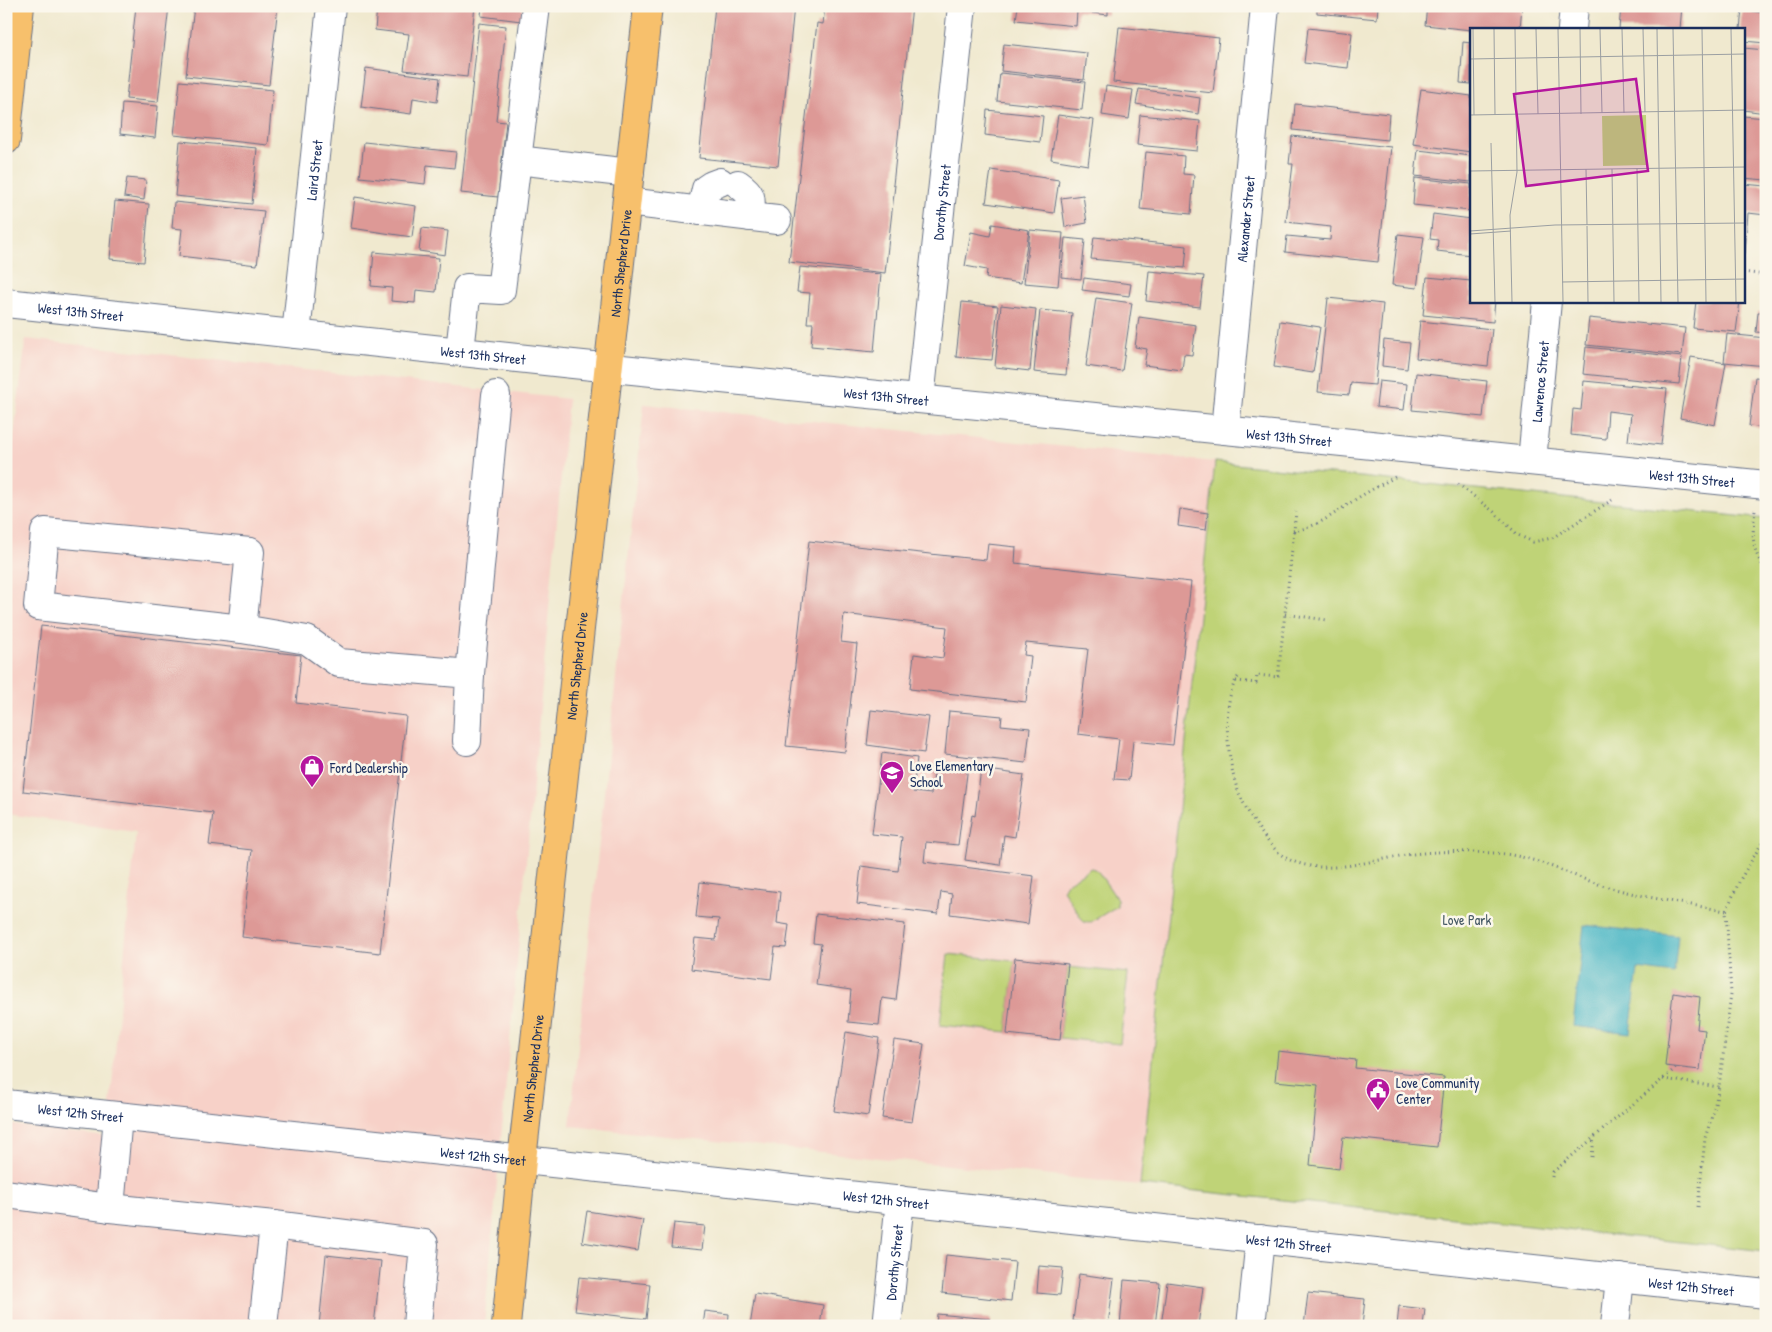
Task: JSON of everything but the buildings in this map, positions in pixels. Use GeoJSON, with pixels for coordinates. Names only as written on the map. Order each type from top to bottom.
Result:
{"type":"FeatureCollection","features":[{"type":"Feature","properties":{"kind":"main road"},"geometry":{"type":"LineString","coordinates":[[6,140],[20,6]]}},
{"type":"Feature","properties":{"kind":"main road","name":"North Shepherd Drive"},"geometry":{"type":"LineString","coordinates":[[506,1326],[522,1160],[648,6]]}},
{"type":"Feature","properties":{"kind":"street","name":"Laird Street"},"geometry":{"type":"LineString","coordinates":[[296,334],[331,6]]}},
{"type":"Feature","properties":{"kind":"street"},"geometry":{"type":"LineString","coordinates":[[460,351],[467,288],[501,290],[536,6]]}},
{"type":"Feature","properties":{"kind":"street","name":"Dorothy Street"},"geometry":{"type":"LineString","coordinates":[[920,399],[962,6]]}},
{"type":"Feature","properties":{"kind":"street","name":"Alexander Street"},"geometry":{"type":"LineString","coordinates":[[1225,430],[1265,6]]}},
{"type":"Feature","properties":{"kind":"street"},"geometry":{"type":"LineString","coordinates":[[1572,28],[1574,6]]}},
{"type":"Feature","properties":{"kind":"street"},"geometry":{"type":"LineString","coordinates":[[517,160],[630,173]]}},
{"type":"Feature","properties":{"kind":"street"},"geometry":{"type":"LineString","coordinates":[[701,211],[706,189],[712,184],[729,183],[747,190],[750,195],[750,217]]}},
{"type":"Feature","properties":{"kind":"street"},"geometry":{"type":"LineString","coordinates":[[627,202],[777,220]]}},
{"type":"Feature","properties":{"kind":"street","name":"West 13th Street"},"geometry":{"type":"LineString","coordinates":[[6,302],[609,367],[1762,484]]}},
{"type":"Feature","properties":{"kind":"street","name":"Lawrence Street"},"geometry":{"type":"LineString","coordinates":[[1532,461],[1547,302]]}},
{"type":"Feature","properties":{"kind":"street"},"geometry":{"type":"LineString","coordinates":[[467,741],[470,674],[496,396]]}},
{"type":"Feature","properties":{"kind":"street"},"geometry":{"type":"LineString","coordinates":[[242,629],[250,552],[45,532],[38,606],[242,629],[307,640],[339,663],[470,674]]}},
{"type":"Feature","properties":{"kind":"street","name":"West 12th Street"},"geometry":{"type":"LineString","coordinates":[[6,1104],[1766,1294]]}},
{"type":"Feature","properties":{"kind":"street"},"geometry":{"type":"LineString","coordinates":[[110,1208],[118,1116]]}},
{"type":"Feature","properties":{"kind":"street"},"geometry":{"type":"LineString","coordinates":[[6,1194],[110,1208],[274,1225],[424,1244],[416,1326]]}},
{"type":"Feature","properties":{"kind":"street","name":"Dorothy Street"},"geometry":{"type":"LineString","coordinates":[[887,1326],[900,1200]]}},
{"type":"Feature","properties":{"kind":"street"},"geometry":{"type":"LineString","coordinates":[[263,1326],[274,1225]]}},
{"type":"Feature","properties":{"kind":"street"},"geometry":{"type":"LineString","coordinates":[[1251,1326],[1260,1239]]}},
{"type":"Feature","properties":{"kind":"street"},"geometry":{"type":"LineString","coordinates":[[1615,1326],[1620,1278]]}},
{"type":"Feature","properties":{"kind":"path"},"geometry":{"type":"LineString","coordinates":[[1744,272],[1766,274]]}},
{"type":"Feature","properties":{"kind":"path"},"geometry":{"type":"LineString","coordinates":[[1293,530],[1310,527],[1325,520],[1357,498],[1395,478]]}},
{"type":"Feature","properties":{"kind":"path"},"geometry":{"type":"LineString","coordinates":[[1458,484],[1494,512],[1518,535],[1533,542],[1552,538],[1612,500]]}},
{"type":"Feature","properties":{"kind":"path"},"geometry":{"type":"LineString","coordinates":[[1762,484],[1752,535],[1754,550],[1766,571]]}},
{"type":"Feature","properties":{"kind":"path"},"geometry":{"type":"LineString","coordinates":[[1296,512],[1278,678],[1257,675],[1256,683],[1237,679],[1230,694],[1228,718],[1230,757],[1235,782],[1245,805],[1273,847],[1288,859],[1315,867],[1332,867],[1413,854],[1502,853],[1534,860],[1598,884],[1629,893],[1726,911]]}},
{"type":"Feature","properties":{"kind":"path"},"geometry":{"type":"LineString","coordinates":[[1285,614],[1327,620]]}},
{"type":"Feature","properties":{"kind":"path"},"geometry":{"type":"LineString","coordinates":[[1698,1207],[1705,1138],[1719,1087],[1731,994],[1726,911],[1740,880],[1766,836]]}},
{"type":"Feature","properties":{"kind":"path"},"geometry":{"type":"LineString","coordinates":[[1552,1177],[1553,1172],[1677,1067]]}},
{"type":"Feature","properties":{"kind":"path"},"geometry":{"type":"LineString","coordinates":[[1663,1079],[1719,1087]]}},
{"type":"Feature","properties":{"kind":"path"},"geometry":{"type":"LineString","coordinates":[[1592,1157],[1594,1137]]}},
{"type":"Feature","properties":{"kind":"shaded area"},"geometry":{"type":"Polygon","coordinates":[[[26,339],[568,399],[484,1326],[6,1326],[6,1124],[107,1137],[136,832],[6,814],[6,498],[26,339]]]}},
{"type":"Feature","properties":{"kind":"shaded area","name":"Love Elementary School"},"geometry":{"type":"Polygon","coordinates":[[[644,404],[1215,462],[1140,1185],[570,1126],[644,404]]]}},
{"type":"Feature","properties":{"kind":"green space","name":"Love Park"},"geometry":{"type":"Polygon","coordinates":[[[1215,462],[1766,519],[1766,1251],[1140,1185],[1215,462]]]}},
{"type":"Feature","properties":{"kind":"green space"},"geometry":{"type":"Polygon","coordinates":[[[1091,868],[1097,870],[1117,899],[1117,906],[1091,922],[1084,922],[1063,890],[1067,883],[1091,868]]]}},
{"type":"Feature","properties":{"kind":"green space"},"geometry":{"type":"Polygon","coordinates":[[[948,954],[1015,961],[1007,1032],[940,1025],[948,954]]]}},
{"type":"Feature","properties":{"kind":"green space"},"geometry":{"type":"Polygon","coordinates":[[[1068,967],[1128,973],[1120,1044],[1060,1038],[1068,967]]]}},
{"type":"Feature","properties":{"kind":"water"},"geometry":{"type":"Polygon","coordinates":[[[1584,925],[1678,936],[1674,974],[1638,969],[1630,1033],[1573,1026],[1584,925]]]}},
{"type":"Feature","properties":{"kind":"place","name":"Ford Dealership"},"geometry":{"type":"Point","coordinates":[312,788]}},
{"type":"Feature","properties":{"kind":"place","name":"Love Elementary School"},"geometry":{"type":"Point","coordinates":[892,794]}},
{"type":"Feature","properties":{"kind":"place","name":"Love Community Center"},"geometry":{"type":"Point","coordinates":[1378,1111]}}]}
